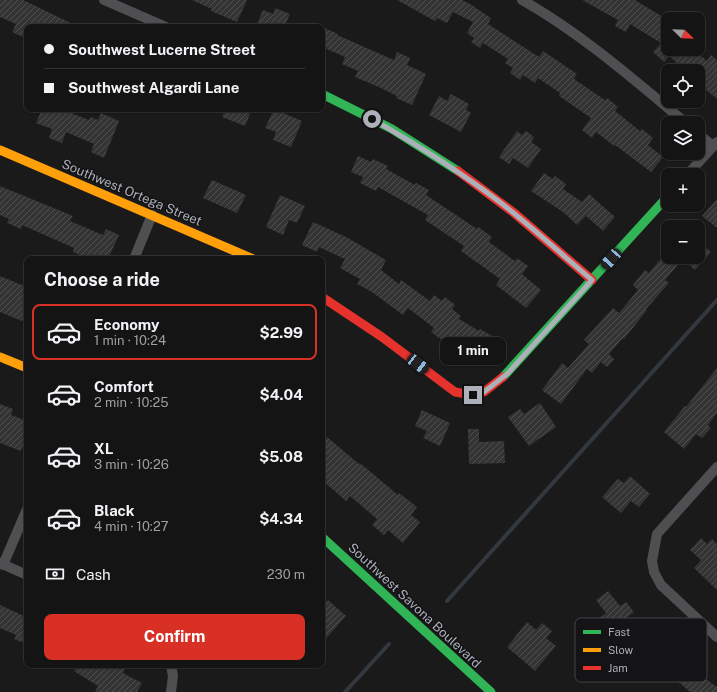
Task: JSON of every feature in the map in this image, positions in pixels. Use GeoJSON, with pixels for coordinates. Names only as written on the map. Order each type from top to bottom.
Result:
{"type":"FeatureCollection","features":[{"type":"Feature","properties":{"kind":"street"},"geometry":{"type":"LineString","coordinates":[[104,0],[159,24]]}},
{"type":"Feature","properties":{"kind":"street"},"geometry":{"type":"LineString","coordinates":[[522,0],[543,12],[604,54],[678,116]]}},
{"type":"Feature","properties":{"kind":"street"},"geometry":{"type":"LineString","coordinates":[[325,95],[379,122],[442,160],[502,203],[592,280]]}},
{"type":"Feature","properties":{"kind":"street"},"geometry":{"type":"LineString","coordinates":[[693,168],[715,144],[705,138]]}},
{"type":"Feature","properties":{"kind":"street","name":"Southwest Ortega Street"},"geometry":{"type":"LineString","coordinates":[[0,150],[246,256]]}},
{"type":"Feature","properties":{"kind":"street"},"geometry":{"type":"LineString","coordinates":[[325,300],[382,337],[454,392],[473,395],[484,392],[507,374],[661,204]]}},
{"type":"Feature","properties":{"kind":"street"},"geometry":{"type":"LineString","coordinates":[[135,256],[152,215]]}},
{"type":"Feature","properties":{"kind":"street"},"geometry":{"type":"LineString","coordinates":[[0,357],[24,367]]}},
{"type":"Feature","properties":{"kind":"street"},"geometry":{"type":"LineString","coordinates":[[697,618],[661,585],[654,572],[652,561],[657,534],[717,468]]}},
{"type":"Feature","properties":{"kind":"street"},"geometry":{"type":"LineString","coordinates":[[24,515],[1,564],[24,574]]}},
{"type":"Feature","properties":{"kind":"street","name":"Southwest Savona Boulevard"},"geometry":{"type":"LineString","coordinates":[[325,540],[491,692]]}},
{"type":"Feature","properties":{"kind":"street"},"geometry":{"type":"LineString","coordinates":[[707,628],[717,637]]}},
{"type":"Feature","properties":{"kind":"street"},"geometry":{"type":"LineString","coordinates":[[171,692],[173,676],[172,668]]}},
{"type":"Feature","properties":{"kind":"building"},"geometry":{"type":"Polygon","coordinates":[[[0,0],[23,0],[73,24],[24,24],[23,37],[12,32],[16,24],[0,17],[0,0]]]}},
{"type":"Feature","properties":{"kind":"building"},"geometry":{"type":"Polygon","coordinates":[[[192,0],[247,0],[237,22],[211,11],[212,9],[192,0]]]}},
{"type":"Feature","properties":{"kind":"building"},"geometry":{"type":"Polygon","coordinates":[[[397,0],[462,0],[470,4],[491,18],[488,24],[539,57],[543,51],[577,74],[574,79],[605,100],[607,98],[618,107],[615,111],[640,131],[642,129],[653,138],[648,145],[661,155],[661,160],[651,172],[596,132],[592,138],[582,130],[591,118],[559,96],[560,93],[538,78],[535,83],[523,75],[520,80],[510,73],[513,68],[505,63],[508,59],[483,43],[480,48],[471,42],[474,38],[467,33],[473,22],[453,12],[447,23],[437,18],[435,21],[397,0]]]}},
{"type":"Feature","properties":{"kind":"building"},"geometry":{"type":"Polygon","coordinates":[[[582,0],[635,0],[661,16],[661,43],[630,24],[626,32],[615,26],[618,20],[582,0]]]}},
{"type":"Feature","properties":{"kind":"building"},"geometry":{"type":"Polygon","coordinates":[[[275,8],[290,14],[285,24],[257,24],[263,10],[273,14],[275,8]]]}},
{"type":"Feature","properties":{"kind":"building"},"geometry":{"type":"Polygon","coordinates":[[[325,28],[394,60],[397,52],[410,58],[407,65],[426,74],[412,105],[396,98],[397,96],[381,88],[355,77],[358,71],[342,64],[345,57],[325,48],[325,28]]]}},
{"type":"Feature","properties":{"kind":"building"},"geometry":{"type":"Polygon","coordinates":[[[661,43],[661,56],[669,56],[664,62],[653,52],[661,43]]]}},
{"type":"Feature","properties":{"kind":"building"},"geometry":{"type":"Polygon","coordinates":[[[711,55],[717,60],[717,99],[705,89],[705,64],[678,64],[669,56],[701,56],[707,61],[711,55]]]}},
{"type":"Feature","properties":{"kind":"building"},"geometry":{"type":"Polygon","coordinates":[[[451,94],[469,104],[466,110],[471,113],[461,132],[429,115],[439,96],[447,101],[451,94]]]}},
{"type":"Feature","properties":{"kind":"building"},"geometry":{"type":"Polygon","coordinates":[[[41,112],[69,112],[89,120],[91,117],[98,120],[101,113],[119,121],[104,158],[91,152],[94,144],[66,132],[62,143],[49,138],[52,129],[36,123],[41,112]]]}},
{"type":"Feature","properties":{"kind":"building"},"geometry":{"type":"Polygon","coordinates":[[[224,112],[251,112],[245,126],[222,117],[224,112]]]}},
{"type":"Feature","properties":{"kind":"building"},"geometry":{"type":"Polygon","coordinates":[[[273,112],[281,112],[302,121],[291,147],[273,140],[276,132],[265,128],[273,112]]]}},
{"type":"Feature","properties":{"kind":"building"},"geometry":{"type":"Polygon","coordinates":[[[517,131],[522,135],[526,131],[534,137],[531,142],[541,149],[528,168],[513,158],[509,164],[499,157],[517,131]]]}},
{"type":"Feature","properties":{"kind":"building"},"geometry":{"type":"Polygon","coordinates":[[[358,156],[371,162],[373,159],[388,166],[386,169],[415,185],[416,183],[429,190],[426,195],[477,229],[478,227],[492,237],[489,242],[515,261],[517,258],[528,266],[522,274],[541,290],[526,308],[496,285],[500,279],[461,251],[464,246],[425,220],[428,215],[378,187],[376,191],[360,183],[363,177],[351,172],[358,156]]]}},
{"type":"Feature","properties":{"kind":"building"},"geometry":{"type":"Polygon","coordinates":[[[544,173],[553,179],[555,176],[566,184],[563,189],[582,202],[589,194],[615,217],[603,231],[586,216],[577,225],[563,212],[531,191],[544,173]]]}},
{"type":"Feature","properties":{"kind":"building"},"geometry":{"type":"Polygon","coordinates":[[[212,180],[246,195],[237,213],[203,198],[212,180]]]}},
{"type":"Feature","properties":{"kind":"building"},"geometry":{"type":"Polygon","coordinates":[[[0,186],[73,216],[70,221],[103,235],[106,229],[119,235],[109,256],[82,256],[73,252],[74,248],[22,225],[21,229],[7,223],[9,219],[0,215],[0,186]]]}},
{"type":"Feature","properties":{"kind":"building"},"geometry":{"type":"Polygon","coordinates":[[[280,195],[305,206],[297,223],[289,220],[283,235],[266,227],[280,195]]]}},
{"type":"Feature","properties":{"kind":"building"},"geometry":{"type":"Polygon","coordinates":[[[717,199],[717,228],[702,216],[717,199]]]}},
{"type":"Feature","properties":{"kind":"building"},"geometry":{"type":"Polygon","coordinates":[[[313,222],[346,237],[386,260],[381,270],[399,284],[401,280],[430,301],[434,295],[442,301],[445,297],[455,305],[452,309],[461,316],[459,319],[479,331],[480,329],[494,337],[477,366],[451,351],[453,348],[431,332],[434,328],[408,308],[403,315],[372,292],[357,284],[360,279],[340,268],[345,259],[319,247],[317,252],[302,245],[313,222]]]}},
{"type":"Feature","properties":{"kind":"building"},"geometry":{"type":"Polygon","coordinates":[[[705,247],[711,252],[705,259],[705,247]]]}},
{"type":"Feature","properties":{"kind":"building"},"geometry":{"type":"Polygon","coordinates":[[[661,258],[661,264],[679,264],[665,280],[669,283],[646,309],[647,310],[624,339],[623,338],[609,354],[614,359],[607,367],[601,362],[592,373],[587,369],[561,404],[542,390],[562,363],[568,368],[589,344],[584,340],[613,308],[619,313],[638,290],[633,285],[645,270],[649,273],[661,258]]]}},
{"type":"Feature","properties":{"kind":"building"},"geometry":{"type":"Polygon","coordinates":[[[688,264],[700,264],[695,270],[688,264]]]}},
{"type":"Feature","properties":{"kind":"building"},"geometry":{"type":"Polygon","coordinates":[[[0,276],[24,286],[24,317],[22,321],[0,312],[0,276]]]}},
{"type":"Feature","properties":{"kind":"building"},"geometry":{"type":"Polygon","coordinates":[[[717,368],[717,413],[708,425],[711,428],[702,438],[696,434],[684,449],[664,432],[717,368]]]}},
{"type":"Feature","properties":{"kind":"building"},"geometry":{"type":"Polygon","coordinates":[[[540,403],[556,427],[529,446],[508,417],[520,409],[524,414],[540,403]]]}},
{"type":"Feature","properties":{"kind":"building"},"geometry":{"type":"Polygon","coordinates":[[[0,404],[13,409],[11,415],[24,420],[24,443],[21,451],[0,443],[0,404]]]}},
{"type":"Feature","properties":{"kind":"building"},"geometry":{"type":"Polygon","coordinates":[[[422,410],[450,423],[440,446],[423,438],[427,431],[415,426],[422,410]]]}},
{"type":"Feature","properties":{"kind":"building"},"geometry":{"type":"Polygon","coordinates":[[[468,429],[479,429],[479,442],[504,441],[505,463],[469,464],[468,429]]]}},
{"type":"Feature","properties":{"kind":"building"},"geometry":{"type":"Polygon","coordinates":[[[327,437],[398,495],[399,493],[417,507],[411,515],[420,522],[403,543],[388,530],[384,535],[372,525],[377,519],[350,496],[346,501],[325,483],[325,440],[327,437]]]}},
{"type":"Feature","properties":{"kind":"building"},"geometry":{"type":"Polygon","coordinates":[[[630,476],[650,494],[639,507],[631,501],[621,513],[602,497],[618,479],[624,483],[630,476]]]}},
{"type":"Feature","properties":{"kind":"building"},"geometry":{"type":"Polygon","coordinates":[[[701,538],[707,544],[712,539],[717,544],[717,590],[694,568],[701,560],[690,550],[701,538]]]}},
{"type":"Feature","properties":{"kind":"building"},"geometry":{"type":"Polygon","coordinates":[[[608,591],[620,606],[626,602],[634,612],[626,618],[599,618],[606,613],[596,600],[608,591]]]}},
{"type":"Feature","properties":{"kind":"building"},"geometry":{"type":"Polygon","coordinates":[[[328,600],[346,616],[325,640],[325,604],[328,600]]]}},
{"type":"Feature","properties":{"kind":"building"},"geometry":{"type":"Polygon","coordinates":[[[0,605],[24,616],[24,643],[14,639],[16,635],[0,628],[0,605]]]}},
{"type":"Feature","properties":{"kind":"building"},"geometry":{"type":"Polygon","coordinates":[[[527,622],[536,630],[542,623],[552,631],[546,638],[556,646],[535,671],[507,647],[527,622]]]}},
{"type":"Feature","properties":{"kind":"building"},"geometry":{"type":"Polygon","coordinates":[[[76,668],[126,668],[123,673],[142,683],[137,692],[95,692],[98,686],[74,671],[76,668]]]}},
{"type":"Feature","properties":{"kind":"building"},"geometry":{"type":"Polygon","coordinates":[[[707,680],[717,687],[717,692],[690,692],[679,682],[707,682],[707,680]]]}},
{"type":"Feature","properties":{"kind":"waterway"},"geometry":{"type":"LineString","coordinates":[[447,601],[717,300]]}},
{"type":"Feature","properties":{"kind":"waterway"},"geometry":{"type":"LineString","coordinates":[[345,692],[389,644]]}},
{"type":"Feature","properties":{"kind":"traffic: fast"},"geometry":{"type":"LineString","coordinates":[[325,96],[392,129],[458,171]]}},
{"type":"Feature","properties":{"kind":"traffic: fast"},"geometry":{"type":"LineString","coordinates":[[503,377],[661,204]]}},
{"type":"Feature","properties":{"kind":"traffic: fast"},"geometry":{"type":"LineString","coordinates":[[325,540],[491,692]]}},
{"type":"Feature","properties":{"kind":"traffic: slow"},"geometry":{"type":"LineString","coordinates":[[0,150],[246,256]]}},
{"type":"Feature","properties":{"kind":"traffic: slow"},"geometry":{"type":"LineString","coordinates":[[0,357],[24,367]]}},
{"type":"Feature","properties":{"kind":"traffic: jam"},"geometry":{"type":"LineString","coordinates":[[458,171],[513,212],[592,280]]}},
{"type":"Feature","properties":{"kind":"traffic: jam"},"geometry":{"type":"LineString","coordinates":[[325,299],[382,337],[455,392],[473,395],[484,392],[503,377]]}},
{"type":"Feature","properties":{"kind":"route"},"geometry":{"type":"LineString","coordinates":[[372,119],[416,143],[502,203],[592,280],[507,374],[484,392],[473,395]]}}]}
